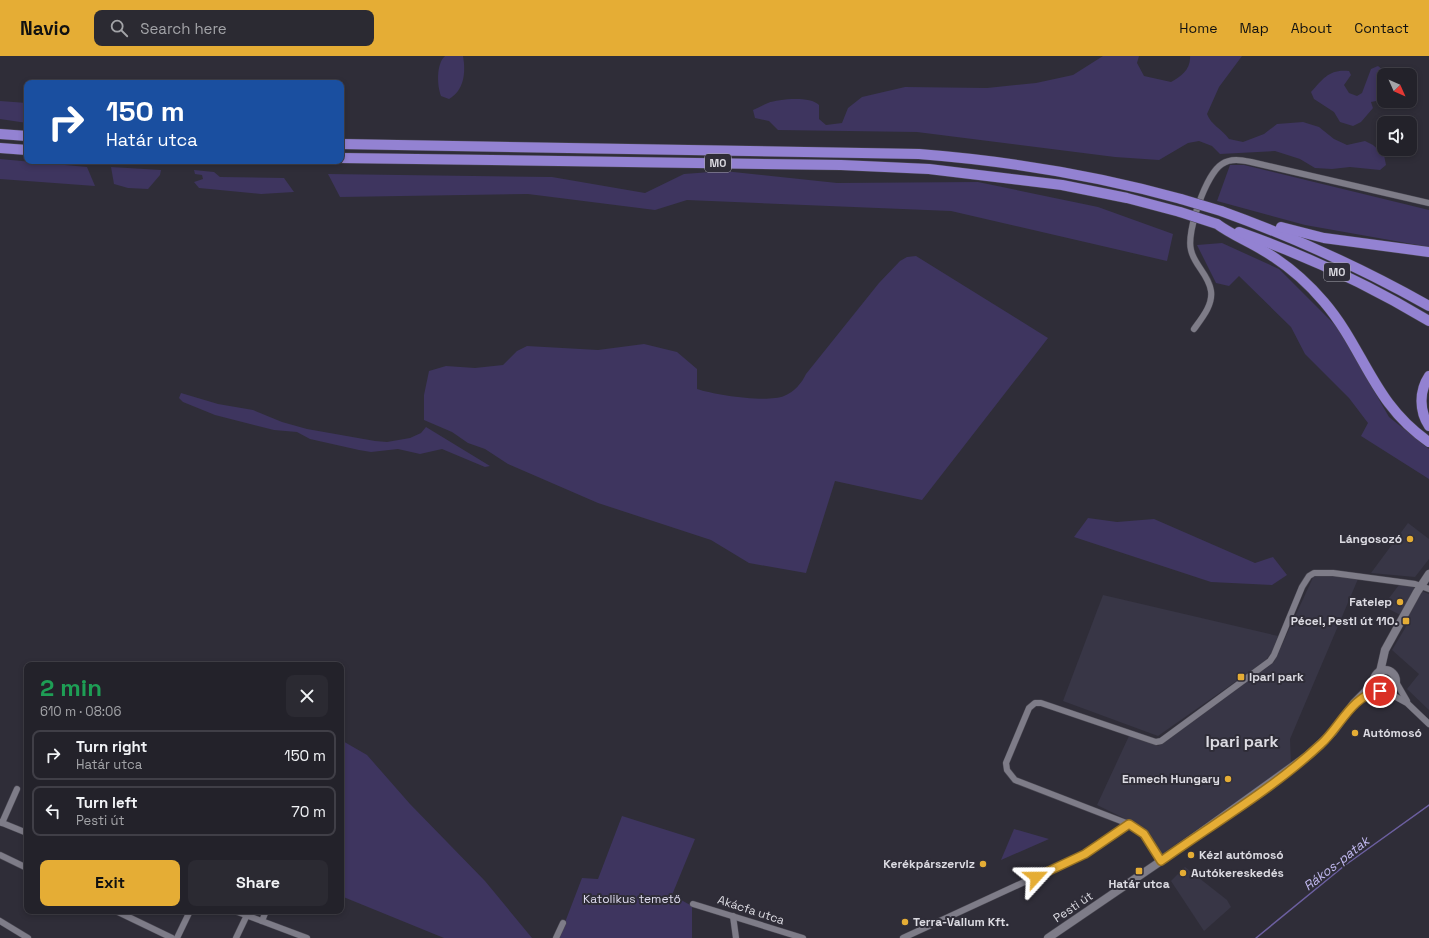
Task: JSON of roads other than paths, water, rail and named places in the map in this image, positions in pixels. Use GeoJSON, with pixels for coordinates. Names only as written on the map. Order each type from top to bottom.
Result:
{"type":"FeatureCollection","features":[{"type":"Feature","properties":{"kind":"highway"},"geometry":{"type":"LineString","coordinates":[[0,134],[24,136]]}},
{"type":"Feature","properties":{"kind":"highway","name":"M0"},"geometry":{"type":"LineString","coordinates":[[344,144],[919,154],[967,158],[1074,173],[1181,199],[1221,211],[1259,225],[1351,264],[1429,306]]}},
{"type":"Feature","properties":{"kind":"highway"},"geometry":{"type":"LineString","coordinates":[[0,148],[24,150]]}},
{"type":"Feature","properties":{"kind":"highway","name":"M0"},"geometry":{"type":"LineString","coordinates":[[344,158],[841,165],[929,168],[1062,185],[1127,198],[1180,212],[1271,243],[1324,266],[1375,291],[1429,321]]}},
{"type":"Feature","properties":{"kind":"highway"},"geometry":{"type":"LineString","coordinates":[[1217,224],[1228,232],[1275,258],[1315,292],[1346,332],[1385,401],[1406,424],[1429,442]]}},
{"type":"Feature","properties":{"kind":"highway"},"geometry":{"type":"LineString","coordinates":[[1259,225],[1276,225],[1297,232],[1324,238],[1429,252]]}},
{"type":"Feature","properties":{"kind":"highway"},"geometry":{"type":"LineString","coordinates":[[1429,376],[1422,390],[1421,405],[1423,414],[1429,426]]}},
{"type":"Feature","properties":{"kind":"main road"},"geometry":{"type":"LineString","coordinates":[[1393,636],[1387,655],[1389,671],[1394,675],[1396,682],[1393,688],[1384,692],[1374,683],[1376,675],[1380,672],[1385,650],[1420,585],[1429,574]]}},
{"type":"Feature","properties":{"kind":"main road"},"geometry":{"type":"LineString","coordinates":[[1380,672],[1389,671]]}},
{"type":"Feature","properties":{"kind":"main road","name":"Pesti út"},"geometry":{"type":"LineString","coordinates":[[1048,938],[1161,861],[1307,756],[1332,732],[1354,703],[1374,683]]}},
{"type":"Feature","properties":{"kind":"main road","name":"Pesti út"},"geometry":{"type":"LineString","coordinates":[[1354,703],[1369,694],[1384,692]]}},
{"type":"Feature","properties":{"kind":"street"},"geometry":{"type":"LineString","coordinates":[[1194,329],[1207,310],[1211,290],[1190,250],[1191,231],[1206,184],[1222,164],[1229,160],[1238,159],[1429,203]]}},
{"type":"Feature","properties":{"kind":"street"},"geometry":{"type":"LineString","coordinates":[[1161,861],[1144,834],[1129,824],[1015,780],[1007,770],[1006,763],[1029,708],[1035,703],[1041,703],[1156,742],[1161,741],[1270,661],[1274,655],[1302,587],[1311,574],[1317,572],[1333,573],[1420,585],[1429,590]]}},
{"type":"Feature","properties":{"kind":"street"},"geometry":{"type":"LineString","coordinates":[[1396,682],[1412,707],[1429,724]]}},
{"type":"Feature","properties":{"kind":"street"},"geometry":{"type":"LineString","coordinates":[[1384,692],[1397,696],[1412,707]]}},
{"type":"Feature","properties":{"kind":"street"},"geometry":{"type":"LineString","coordinates":[[17,788],[1,823],[24,832]]}},
{"type":"Feature","properties":{"kind":"street"},"geometry":{"type":"LineString","coordinates":[[903,938],[1085,854],[1129,824]]}},
{"type":"Feature","properties":{"kind":"street"},"geometry":{"type":"LineString","coordinates":[[0,855],[24,867]]}},
{"type":"Feature","properties":{"kind":"street","name":"Akácfa utca"},"geometry":{"type":"LineString","coordinates":[[693,904],[803,938]]}},
{"type":"Feature","properties":{"kind":"street"},"geometry":{"type":"LineString","coordinates":[[122,914],[172,938]]}},
{"type":"Feature","properties":{"kind":"street"},"geometry":{"type":"LineString","coordinates":[[177,938],[189,914]]}},
{"type":"Feature","properties":{"kind":"street"},"geometry":{"type":"LineString","coordinates":[[262,921],[265,914]]}},
{"type":"Feature","properties":{"kind":"street"},"geometry":{"type":"LineString","coordinates":[[236,938],[246,915],[307,938]]}},
{"type":"Feature","properties":{"kind":"street"},"geometry":{"type":"LineString","coordinates":[[733,916],[736,938]]}},
{"type":"Feature","properties":{"kind":"street"},"geometry":{"type":"LineString","coordinates":[[0,921],[28,938]]}},
{"type":"Feature","properties":{"kind":"street"},"geometry":{"type":"LineString","coordinates":[[556,938],[562,923]]}},
{"type":"Feature","properties":{"kind":"waterway","name":"Rákos-patak"},"geometry":{"type":"LineString","coordinates":[[1256,938],[1344,866],[1429,805]]}},
{"type":"Feature","properties":{"kind":"place","name":"Lángosozó"},"geometry":{"type":"Point","coordinates":[1410,539]}},
{"type":"Feature","properties":{"kind":"place","name":"Fatelep"},"geometry":{"type":"Point","coordinates":[1400,602]}},
{"type":"Feature","properties":{"kind":"place","name":"Pécel, Pesti út 110."},"geometry":{"type":"Point","coordinates":[1406,621]}},
{"type":"Feature","properties":{"kind":"place","name":"Ipari park"},"geometry":{"type":"Point","coordinates":[1241,677]}},
{"type":"Feature","properties":{"kind":"place","name":"Autómosó"},"geometry":{"type":"Point","coordinates":[1355,733]}},
{"type":"Feature","properties":{"kind":"place","name":"Enmech Hungary"},"geometry":{"type":"Point","coordinates":[1228,779]}},
{"type":"Feature","properties":{"kind":"place","name":"Kézi autómosó"},"geometry":{"type":"Point","coordinates":[1191,855]}},
{"type":"Feature","properties":{"kind":"place","name":"Kerékpárszerviz"},"geometry":{"type":"Point","coordinates":[983,864]}},
{"type":"Feature","properties":{"kind":"place","name":"Határ utca"},"geometry":{"type":"Point","coordinates":[1139,871]}},
{"type":"Feature","properties":{"kind":"place","name":"Autókereskedés"},"geometry":{"type":"Point","coordinates":[1183,873]}},
{"type":"Feature","properties":{"kind":"place","name":"Terra-Vallum Kft."},"geometry":{"type":"Point","coordinates":[905,922]}},
{"type":"Feature","properties":{"kind":"district","name":"Ipari park"},"geometry":{"type":"Point","coordinates":[1242,741]}},
{"type":"Feature","properties":{"kind":"park label","name":"Katolikus temető"},"geometry":{"type":"Point","coordinates":[632,899]}}]}
